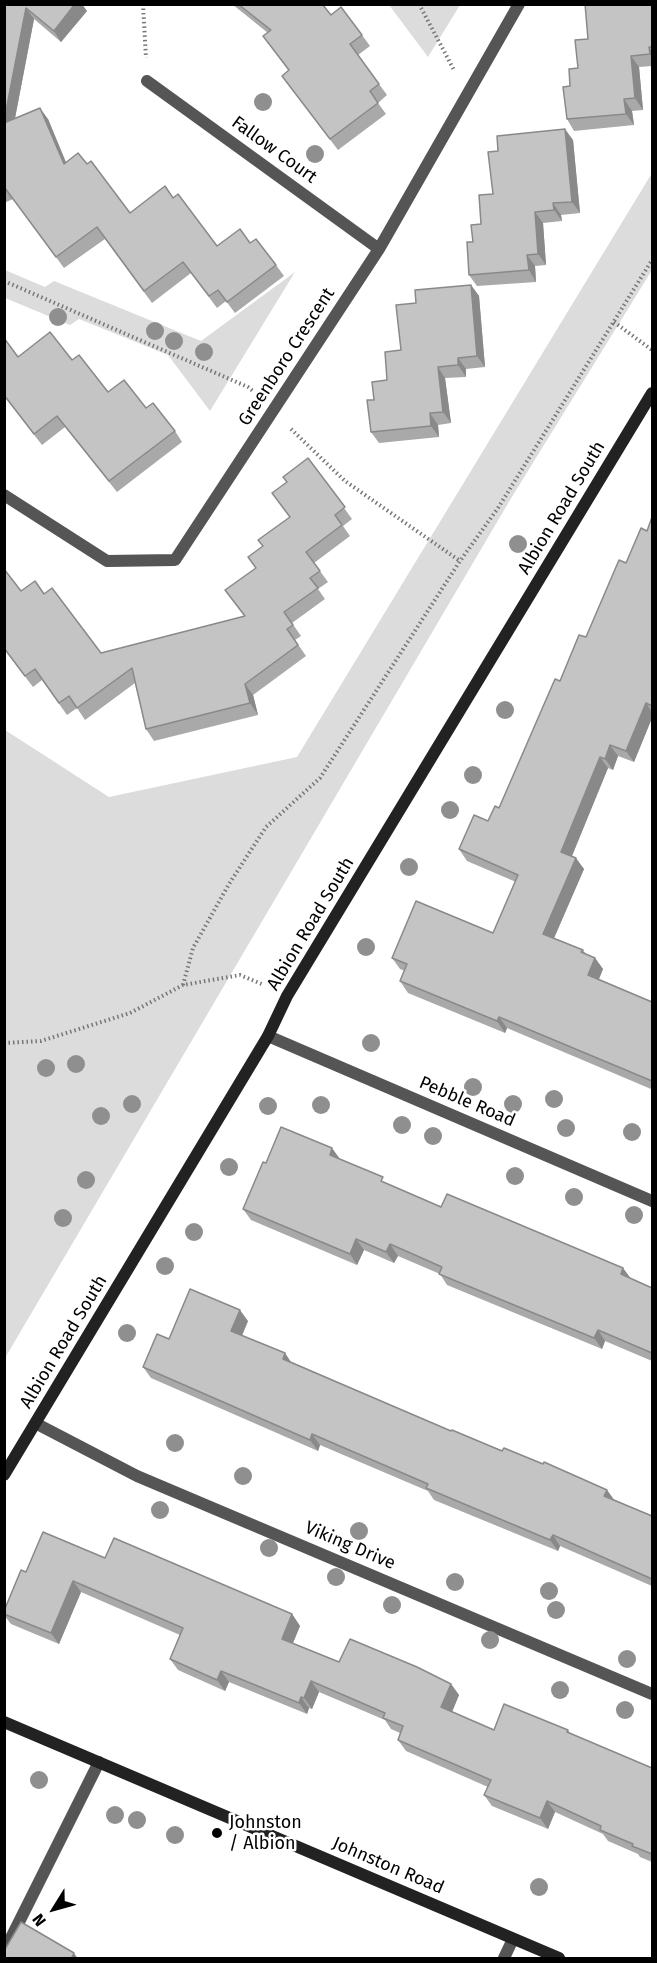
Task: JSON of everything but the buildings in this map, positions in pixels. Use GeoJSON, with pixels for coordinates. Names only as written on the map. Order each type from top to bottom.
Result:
{"type":"FeatureCollection","features":[{"type":"Feature","properties":{"kind":"street","name":"Greenboro Crescent"},"geometry":{"type":"LineString","coordinates":[[4,495],[107,561],[175,560],[379,249],[519,4]]}},
{"type":"Feature","properties":{"kind":"street","name":"Fallow Court"},"geometry":{"type":"LineString","coordinates":[[147,81],[379,249]]}},
{"type":"Feature","properties":{"kind":"street","name":"Albion Road South"},"geometry":{"type":"LineString","coordinates":[[4,1475],[268,1036],[287,996],[652,396]]}},
{"type":"Feature","properties":{"kind":"street","name":"Pebble Road"},"geometry":{"type":"LineString","coordinates":[[268,1036],[652,1201]]}},
{"type":"Feature","properties":{"kind":"street","name":"Viking Drive"},"geometry":{"type":"LineString","coordinates":[[36,1424],[137,1476],[652,1695]]}},
{"type":"Feature","properties":{"kind":"street","name":"Johnston Road"},"geometry":{"type":"LineString","coordinates":[[4,1722],[559,1959]]}},
{"type":"Feature","properties":{"kind":"street"},"geometry":{"type":"LineString","coordinates":[[4,1952],[99,1762]]}},
{"type":"Feature","properties":{"kind":"street"},"geometry":{"type":"LineString","coordinates":[[504,1959],[513,1939]]}},
{"type":"Feature","properties":{"kind":"path"},"geometry":{"type":"LineString","coordinates":[[143,4],[147,81]]}},
{"type":"Feature","properties":{"kind":"path"},"geometry":{"type":"LineString","coordinates":[[419,4],[468,95]]}},
{"type":"Feature","properties":{"kind":"path"},"geometry":{"type":"LineString","coordinates":[[183,985],[193,948],[235,874],[266,827],[320,778],[460,561],[498,508],[652,260]]}},
{"type":"Feature","properties":{"kind":"path"},"geometry":{"type":"LineString","coordinates":[[4,281],[248,387],[345,481],[460,561]]}},
{"type":"Feature","properties":{"kind":"path"},"geometry":{"type":"LineString","coordinates":[[614,322],[652,350]]}},
{"type":"Feature","properties":{"kind":"path"},"geometry":{"type":"LineString","coordinates":[[4,1043],[41,1041],[130,1013],[183,985],[240,975],[267,987]]}},
{"type":"Feature","properties":{"kind":"shaded area"},"geometry":{"type":"Polygon","coordinates":[[[389,5],[460,5],[428,57],[389,5]]]}},
{"type":"Feature","properties":{"kind":"shaded area"},"geometry":{"type":"Polygon","coordinates":[[[652,173],[652,270],[510,500],[5,1358],[5,730],[109,797],[297,757],[652,173]]]}},
{"type":"Feature","properties":{"kind":"shaded area"},"geometry":{"type":"Polygon","coordinates":[[[5,270],[45,287],[54,281],[201,341],[295,272],[210,411],[168,355],[79,319],[70,325],[5,298],[5,270]]]}},
{"type":"Feature","properties":{"kind":"place","name":"Johnston / Albion"},"geometry":{"type":"Point","coordinates":[217,1833]}}]}
